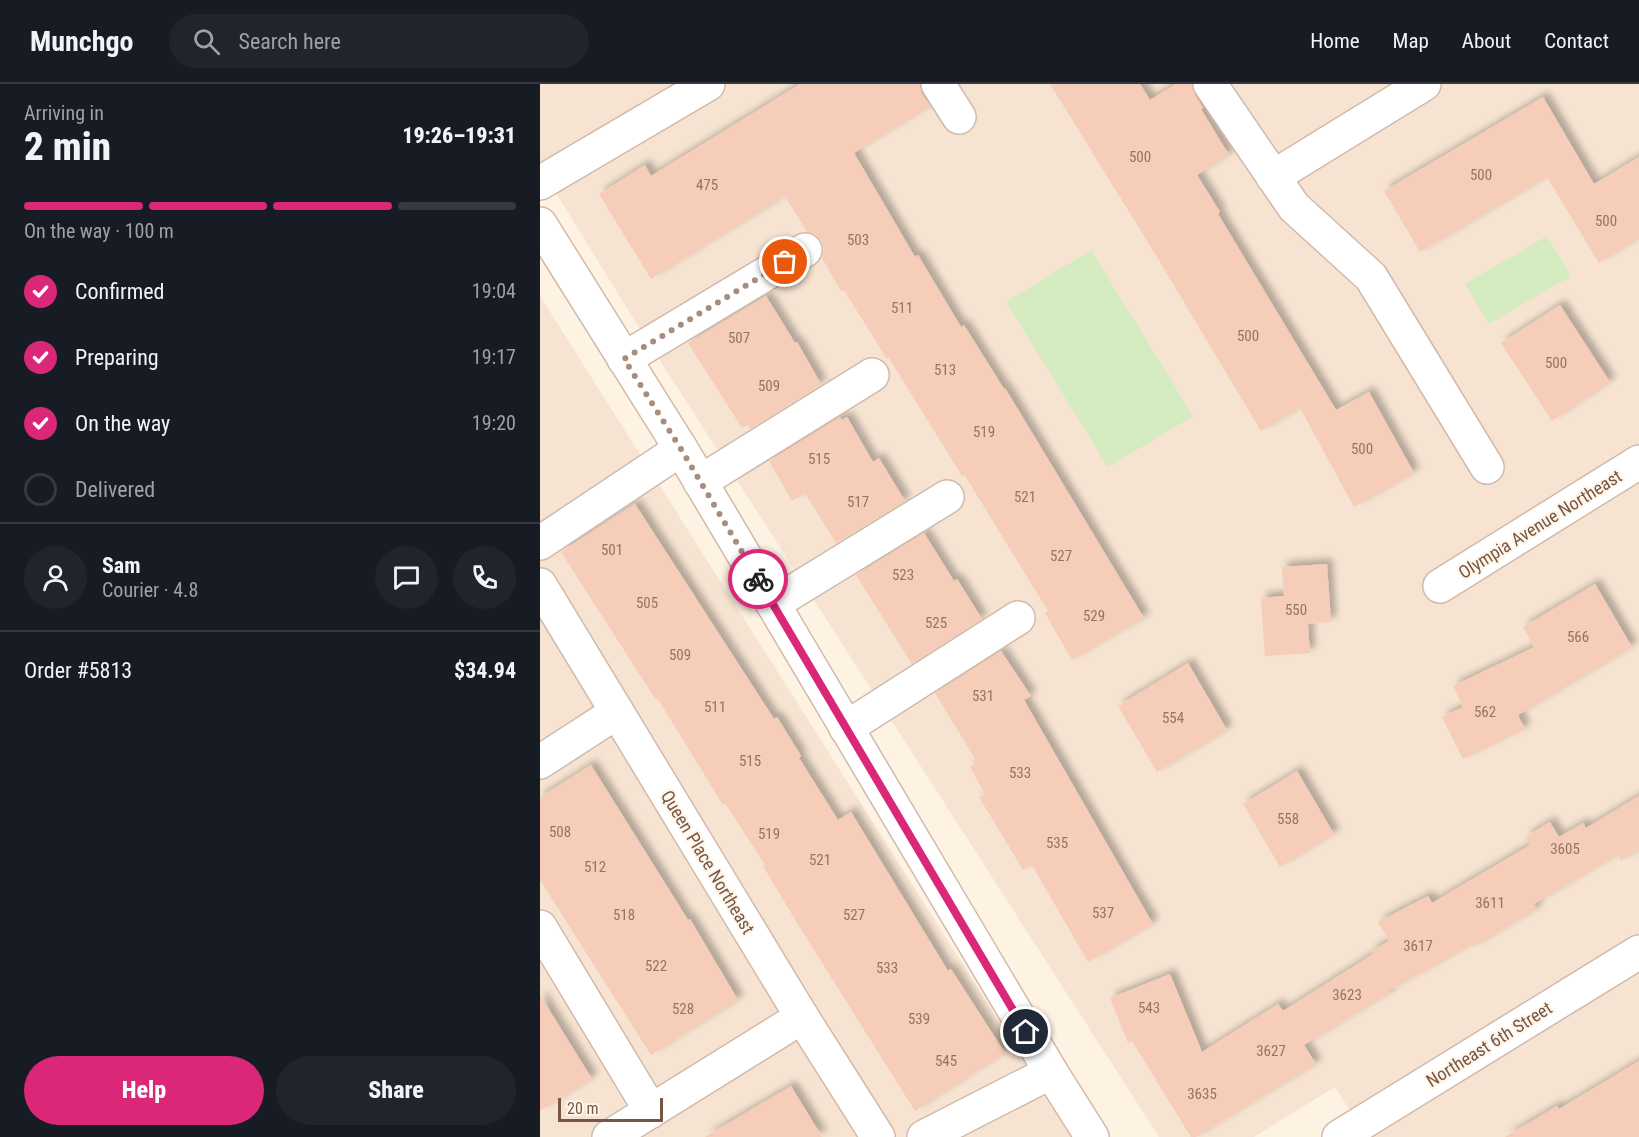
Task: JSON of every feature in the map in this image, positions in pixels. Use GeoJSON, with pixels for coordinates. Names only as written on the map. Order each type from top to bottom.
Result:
{"type":"FeatureCollection","features":[{"type":"Feature","properties":{"kind":"street"},"geometry":{"type":"LineString","coordinates":[[540,183],[708,84]]}},
{"type":"Feature","properties":{"kind":"street"},"geometry":{"type":"LineString","coordinates":[[938,84],[959,117]]}},
{"type":"Feature","properties":{"kind":"street"},"geometry":{"type":"LineString","coordinates":[[1210,84],[1294,207],[1371,277],[1487,466]]}},
{"type":"Feature","properties":{"kind":"street"},"geometry":{"type":"LineString","coordinates":[[1273,177],[1424,84]]}},
{"type":"Feature","properties":{"kind":"street"},"geometry":{"type":"LineString","coordinates":[[541,227],[681,449],[1051,1072],[1092,1137]]}},
{"type":"Feature","properties":{"kind":"street"},"geometry":{"type":"LineString","coordinates":[[624,359],[805,250]]}},
{"type":"Feature","properties":{"kind":"street"},"geometry":{"type":"LineString","coordinates":[[700,482],[872,375]]}},
{"type":"Feature","properties":{"kind":"street"},"geometry":{"type":"LineString","coordinates":[[540,543],[681,449]]}},
{"type":"Feature","properties":{"kind":"street","name":"Olympia Avenue Northeast"},"geometry":{"type":"LineString","coordinates":[[1440,586],[1639,462]]}},
{"type":"Feature","properties":{"kind":"street"},"geometry":{"type":"LineString","coordinates":[[772,604],[948,497]]}},
{"type":"Feature","properties":{"kind":"street","name":"Queen Place Northeast"},"geometry":{"type":"LineString","coordinates":[[540,585],[802,1017],[878,1137]]}},
{"type":"Feature","properties":{"kind":"street"},"geometry":{"type":"LineString","coordinates":[[846,728],[1018,618]]}},
{"type":"Feature","properties":{"kind":"street"},"geometry":{"type":"LineString","coordinates":[[540,762],[617,712]]}},
{"type":"Feature","properties":{"kind":"street"},"geometry":{"type":"LineString","coordinates":[[540,927],[651,1111]]}},
{"type":"Feature","properties":{"kind":"street","name":"Northeast 6th Street"},"geometry":{"type":"LineString","coordinates":[[1339,1137],[1639,952]]}},
{"type":"Feature","properties":{"kind":"street"},"geometry":{"type":"LineString","coordinates":[[609,1137],[802,1017]]}},
{"type":"Feature","properties":{"kind":"street"},"geometry":{"type":"LineString","coordinates":[[924,1137],[1051,1072]]}},
{"type":"Feature","properties":{"kind":"shaded area"},"geometry":{"type":"Polygon","coordinates":[[[540,84],[1639,84],[1639,1137],[1367,1137],[1335,1087],[1254,1137],[1159,1137],[641,331],[540,167],[540,84]]]}},
{"type":"Feature","properties":{"kind":"shaded area"},"geometry":{"type":"Polygon","coordinates":[[[540,296],[574,350],[1072,1137],[540,1137],[540,296]]]}},
{"type":"Feature","properties":{"kind":"green space"},"geometry":{"type":"Polygon","coordinates":[[[1547,236],[1571,276],[1489,324],[1465,284],[1547,236]]]}},
{"type":"Feature","properties":{"kind":"green space"},"geometry":{"type":"Polygon","coordinates":[[[1091,250],[1193,416],[1108,467],[1006,302],[1091,250]]]}},
{"type":"Feature","properties":{"kind":"building"},"geometry":{"type":"Polygon","coordinates":[[[800,84],[919,84],[930,106],[854,153],[915,257],[918,255],[961,327],[964,325],[1005,388],[1144,618],[1072,660],[1045,613],[1048,611],[964,474],[962,476],[844,290],[841,291],[822,258],[824,249],[821,240],[815,234],[807,232],[785,196],[651,279],[599,194],[645,165],[651,176],[800,84]]]}},
{"type":"Feature","properties":{"kind":"building"},"geometry":{"type":"Polygon","coordinates":[[[1050,84],[1140,84],[1150,100],[1176,84],[1191,84],[1203,108],[1201,109],[1229,155],[1197,175],[1220,212],[1218,214],[1336,410],[1369,392],[1414,473],[1354,507],[1300,408],[1261,431],[1050,84]]]}},
{"type":"Feature","properties":{"kind":"building"},"geometry":{"type":"Polygon","coordinates":[[[1543,97],[1594,184],[1639,157],[1639,238],[1599,263],[1547,177],[1420,252],[1384,191],[1543,97]]]}},
{"type":"Feature","properties":{"kind":"building"},"geometry":{"type":"Polygon","coordinates":[[[766,296],[795,343],[797,342],[821,384],[750,429],[747,425],[742,428],[688,343],[766,296]]]}},
{"type":"Feature","properties":{"kind":"building"},"geometry":{"type":"Polygon","coordinates":[[[1560,305],[1610,382],[1552,421],[1501,343],[1560,305]]]}},
{"type":"Feature","properties":{"kind":"building"},"geometry":{"type":"Polygon","coordinates":[[[840,417],[842,420],[847,417],[873,462],[879,458],[905,501],[836,543],[805,493],[792,501],[769,461],[840,417]]]}},
{"type":"Feature","properties":{"kind":"building"},"geometry":{"type":"Polygon","coordinates":[[[635,504],[774,719],[777,717],[801,756],[799,758],[838,820],[851,812],[948,971],[951,969],[1005,1053],[915,1111],[797,923],[763,866],[765,865],[725,803],[723,805],[658,699],[656,700],[561,552],[635,504]]]}},
{"type":"Feature","properties":{"kind":"building"},"geometry":{"type":"Polygon","coordinates":[[[924,533],[954,581],[957,579],[982,619],[912,664],[856,575],[924,533]]]}},
{"type":"Feature","properties":{"kind":"building"},"geometry":{"type":"Polygon","coordinates":[[[1327,564],[1331,622],[1308,624],[1310,653],[1265,656],[1261,598],[1284,596],[1282,567],[1327,564]]]}},
{"type":"Feature","properties":{"kind":"building"},"geometry":{"type":"Polygon","coordinates":[[[1595,584],[1632,647],[1518,715],[1525,729],[1463,759],[1442,717],[1463,707],[1453,686],[1534,647],[1523,627],[1595,584]]]}},
{"type":"Feature","properties":{"kind":"building"},"geometry":{"type":"Polygon","coordinates":[[[1001,651],[1031,696],[1024,700],[1153,924],[1088,962],[1032,865],[1023,870],[979,797],[985,794],[970,767],[977,762],[935,693],[1001,651]]]}},
{"type":"Feature","properties":{"kind":"building"},"geometry":{"type":"Polygon","coordinates":[[[1188,663],[1227,730],[1157,772],[1118,706],[1188,663]]]}},
{"type":"Feature","properties":{"kind":"building"},"geometry":{"type":"Polygon","coordinates":[[[591,765],[688,920],[690,919],[738,1000],[651,1055],[540,880],[540,797],[591,765]]]}},
{"type":"Feature","properties":{"kind":"building"},"geometry":{"type":"Polygon","coordinates":[[[1297,771],[1334,834],[1280,867],[1243,804],[1297,771]]]}},
{"type":"Feature","properties":{"kind":"building"},"geometry":{"type":"Polygon","coordinates":[[[1639,796],[1639,850],[1621,861],[1618,855],[1534,904],[1537,909],[1473,947],[1472,945],[1388,991],[1390,993],[1304,1045],[1316,1064],[1196,1137],[1191,1137],[1132,1041],[1128,1043],[1110,998],[1170,974],[1202,1052],[1278,1004],[1283,1011],[1373,954],[1371,951],[1389,941],[1378,922],[1428,896],[1432,903],[1530,845],[1525,837],[1550,822],[1559,837],[1583,823],[1586,828],[1639,796]]]}},
{"type":"Feature","properties":{"kind":"building"},"geometry":{"type":"Polygon","coordinates":[[[540,995],[592,1079],[540,1111],[540,995]]]}},
{"type":"Feature","properties":{"kind":"building"},"geometry":{"type":"Polygon","coordinates":[[[1639,1061],[1639,1137],[1505,1137],[1557,1106],[1559,1109],[1639,1061]]]}},
{"type":"Feature","properties":{"kind":"building"},"geometry":{"type":"Polygon","coordinates":[[[791,1086],[822,1137],[705,1137],[791,1086]]]}},
{"type":"Feature","properties":{"kind":"way so far"},"geometry":{"type":"LineString","coordinates":[[758,579],[681,449],[624,359],[785,262]]}},
{"type":"Feature","properties":{"kind":"route"},"geometry":{"type":"LineString","coordinates":[[758,579],[1026,1032]]}}]}
